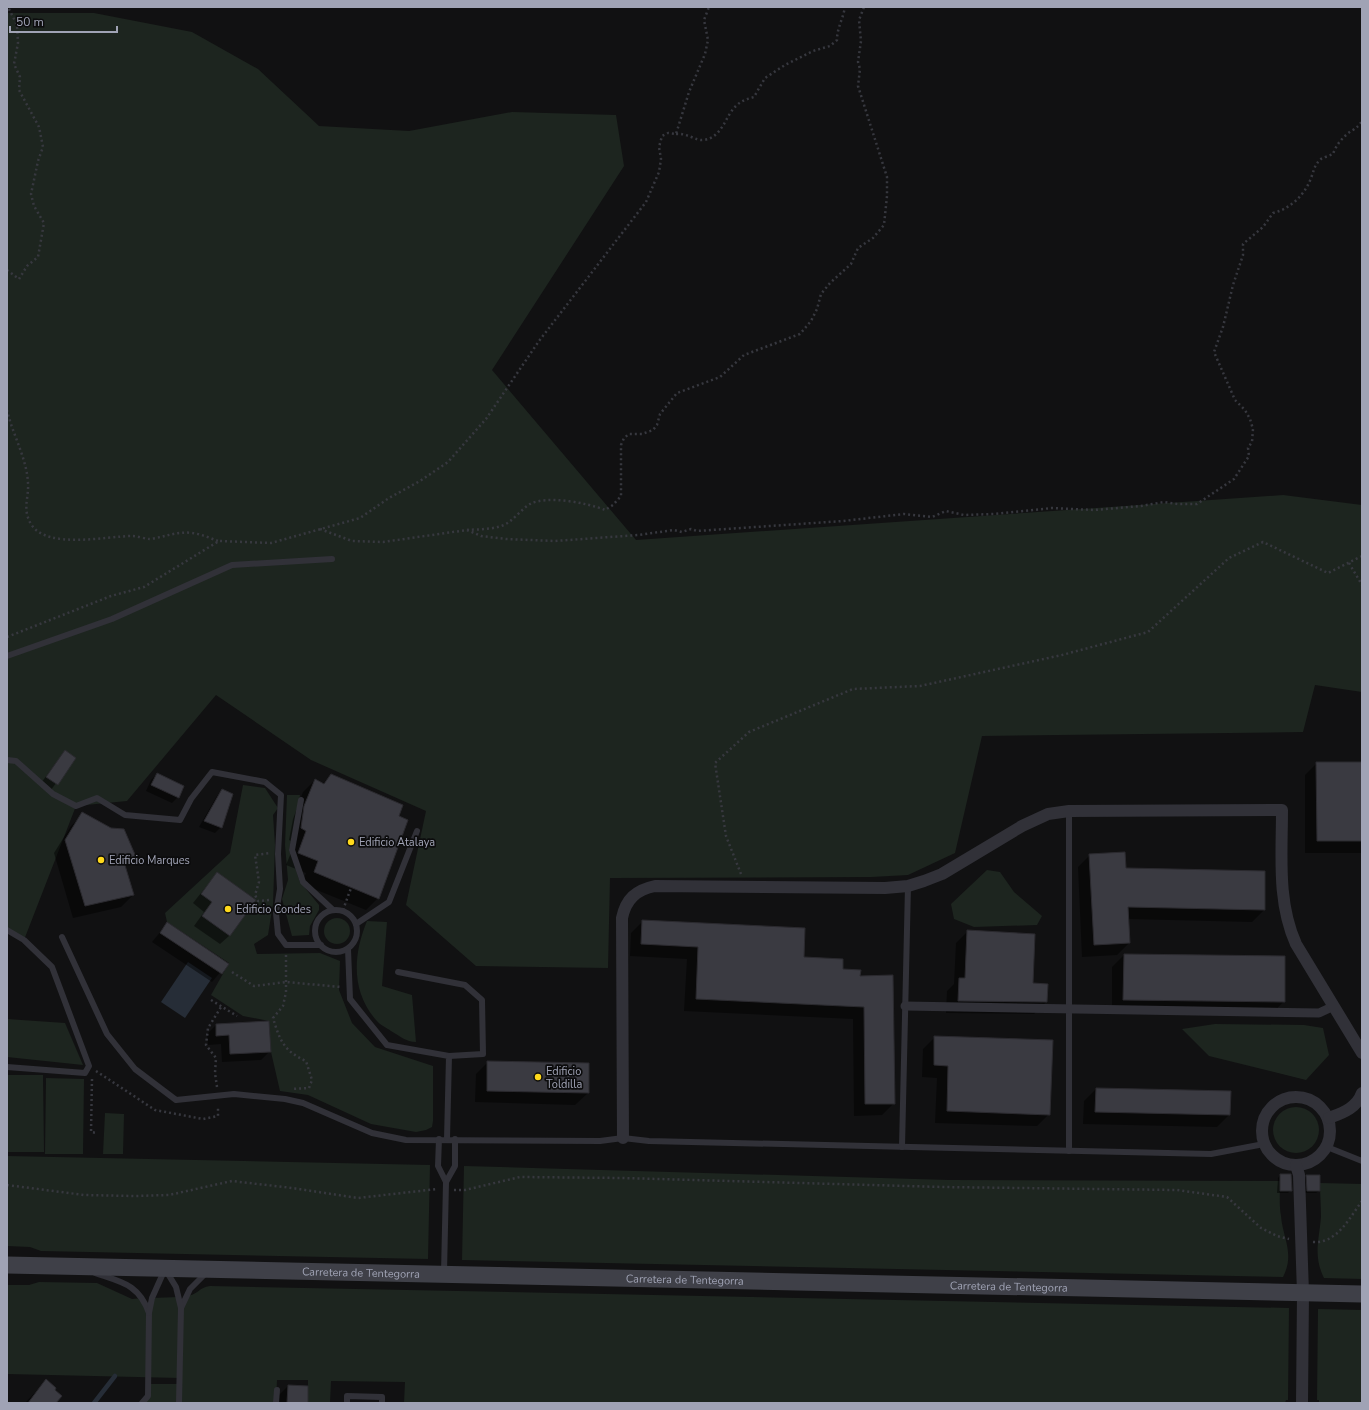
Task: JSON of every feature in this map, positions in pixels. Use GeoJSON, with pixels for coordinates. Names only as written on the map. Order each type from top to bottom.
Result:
{"type":"FeatureCollection","features":[{"type":"Feature","properties":{"kind":"main road","name":"Carretera de Tentegorra"},"geometry":{"type":"LineString","coordinates":[[7,1265],[1362,1294]]}},
{"type":"Feature","properties":{"kind":"street"},"geometry":{"type":"LineString","coordinates":[[623,1138],[622,918],[624,907],[635,893],[644,888],[655,886],[885,888],[908,886],[942,874],[1022,826],[1048,814],[1069,811],[1282,810],[1284,909],[1289,928],[1296,944],[1362,1053]]}},
{"type":"Feature","properties":{"kind":"street"},"geometry":{"type":"LineString","coordinates":[[905,1006],[1319,1013],[1334,1006]]}},
{"type":"Feature","properties":{"kind":"street"},"geometry":{"type":"LineString","coordinates":[[1329,1118],[1351,1108],[1360,1098],[1362,1093]]}},
{"type":"Feature","properties":{"kind":"street"},"geometry":{"type":"LineString","coordinates":[[1289,1096],[1301,1096],[1313,1100],[1322,1108],[1329,1118],[1331,1132],[1327,1147],[1318,1158],[1300,1168],[1277,1160],[1264,1144],[1262,1132],[1263,1120],[1269,1109],[1278,1101],[1289,1096]]}},
{"type":"Feature","properties":{"kind":"street"},"geometry":{"type":"LineString","coordinates":[[1300,1168],[1303,1293],[1302,1403]]}},
{"type":"Feature","properties":{"kind":"lane"},"geometry":{"type":"LineString","coordinates":[[7,656],[112,619],[232,565],[332,559]]}},
{"type":"Feature","properties":{"kind":"lane"},"geometry":{"type":"LineString","coordinates":[[7,760],[16,761],[53,794],[76,806],[97,798],[125,815],[180,820],[191,800],[212,772],[265,782],[281,795],[278,854],[280,889],[276,913],[278,934],[286,945],[321,945]]}},
{"type":"Feature","properties":{"kind":"lane"},"geometry":{"type":"LineString","coordinates":[[301,800],[292,850],[303,882],[333,910]]}},
{"type":"Feature","properties":{"kind":"lane"},"geometry":{"type":"LineString","coordinates":[[1069,811],[1069,1151]]}},
{"type":"Feature","properties":{"kind":"lane"},"geometry":{"type":"LineString","coordinates":[[356,924],[389,902],[417,831]]}},
{"type":"Feature","properties":{"kind":"lane"},"geometry":{"type":"LineString","coordinates":[[902,1147],[908,886]]}},
{"type":"Feature","properties":{"kind":"lane"},"geometry":{"type":"LineString","coordinates":[[333,910],[342,911],[352,917],[356,924],[357,937],[348,949],[338,952],[330,951],[321,945],[317,939],[316,925],[319,918],[326,912],[333,910]]}},
{"type":"Feature","properties":{"kind":"lane"},"geometry":{"type":"LineString","coordinates":[[7,930],[24,940],[52,967],[89,1066],[85,1073],[7,1067]]}},
{"type":"Feature","properties":{"kind":"lane"},"geometry":{"type":"LineString","coordinates":[[62,937],[107,1034],[135,1069],[176,1100],[234,1094],[275,1098],[303,1103],[372,1133],[406,1140],[455,1139],[600,1141],[623,1138],[649,1141],[1211,1154],[1264,1144]]}},
{"type":"Feature","properties":{"kind":"lane"},"geometry":{"type":"LineString","coordinates":[[348,949],[350,999],[387,1045],[449,1056],[483,1054],[482,1000],[465,985],[398,972]]}},
{"type":"Feature","properties":{"kind":"lane"},"geometry":{"type":"LineString","coordinates":[[447,1139],[449,1056]]}},
{"type":"Feature","properties":{"kind":"lane"},"geometry":{"type":"LineString","coordinates":[[439,1139],[438,1166],[446,1182],[444,1275]]}},
{"type":"Feature","properties":{"kind":"lane"},"geometry":{"type":"LineString","coordinates":[[446,1182],[455,1166],[455,1139]]}},
{"type":"Feature","properties":{"kind":"lane"},"geometry":{"type":"LineString","coordinates":[[1327,1147],[1362,1161]]}},
{"type":"Feature","properties":{"kind":"lane"},"geometry":{"type":"LineString","coordinates":[[72,1266],[121,1282],[132,1288],[141,1295],[149,1313]]}},
{"type":"Feature","properties":{"kind":"lane"},"geometry":{"type":"LineString","coordinates":[[165,1269],[176,1287],[182,1308],[179,1403]]}},
{"type":"Feature","properties":{"kind":"lane"},"geometry":{"type":"LineString","coordinates":[[142,1403],[148,1396],[149,1313],[152,1298],[165,1269]]}},
{"type":"Feature","properties":{"kind":"lane"},"geometry":{"type":"LineString","coordinates":[[182,1308],[190,1289],[210,1270]]}},
{"type":"Feature","properties":{"kind":"lane"},"geometry":{"type":"LineString","coordinates":[[276,1403],[277,1390]]}},
{"type":"Feature","properties":{"kind":"lane"},"geometry":{"type":"LineString","coordinates":[[347,1403],[347,1396],[382,1397],[382,1403]]}},
{"type":"Feature","properties":{"kind":"path"},"geometry":{"type":"LineString","coordinates":[[7,270],[19,279],[27,266],[38,257],[44,223],[34,206],[31,194],[38,161],[43,148],[39,127],[19,90],[20,77],[14,64],[18,43],[17,24],[8,7]]}},
{"type":"Feature","properties":{"kind":"path"},"geometry":{"type":"LineString","coordinates":[[676,134],[689,92],[705,54],[708,40],[704,20],[709,7]]}},
{"type":"Feature","properties":{"kind":"path"},"geometry":{"type":"LineString","coordinates":[[7,410],[18,441],[28,483],[25,504],[31,524],[38,532],[63,539],[133,536],[149,539],[174,533],[192,533],[219,541],[271,543],[360,518],[389,498],[420,481],[448,462],[486,419],[539,341],[646,202],[659,172],[661,159],[659,147],[662,136],[668,132],[685,134],[702,140],[711,138],[723,127],[735,106],[741,101],[754,97],[765,78],[785,65],[813,51],[830,46],[834,43],[837,40],[837,30],[844,17],[845,7]]}},
{"type":"Feature","properties":{"kind":"path"},"geometry":{"type":"LineString","coordinates":[[320,529],[352,541],[383,542],[467,530],[487,529],[507,524],[530,504],[540,501],[570,501],[587,504],[605,510],[613,505],[621,496],[621,445],[624,438],[629,434],[642,434],[654,430],[660,414],[677,393],[720,377],[744,355],[800,334],[811,321],[817,309],[820,294],[830,282],[851,264],[858,248],[879,231],[884,225],[886,218],[887,177],[858,86],[860,69],[858,62],[861,41],[860,20],[864,7]]}},
{"type":"Feature","properties":{"kind":"path"},"geometry":{"type":"LineString","coordinates":[[467,530],[481,536],[500,539],[556,541],[638,535],[674,530],[682,532],[690,529],[697,532],[843,521],[904,514],[932,517],[946,511],[964,515],[979,515],[1052,508],[1094,510],[1141,506],[1164,502],[1197,504],[1234,479],[1249,456],[1248,448],[1252,442],[1253,429],[1250,419],[1246,410],[1235,400],[1214,352],[1224,327],[1233,285],[1243,255],[1243,244],[1263,227],[1273,213],[1283,211],[1301,196],[1312,178],[1313,169],[1322,158],[1333,154],[1336,146],[1352,130],[1360,126],[1362,121]]}},
{"type":"Feature","properties":{"kind":"path"},"geometry":{"type":"LineString","coordinates":[[7,636],[111,596],[144,587],[219,541]]}},
{"type":"Feature","properties":{"kind":"path"},"geometry":{"type":"LineString","coordinates":[[746,887],[726,836],[715,763],[749,732],[853,688],[920,686],[1062,655],[1148,632],[1229,558],[1263,542],[1328,573],[1362,556]]}},
{"type":"Feature","properties":{"kind":"path"},"geometry":{"type":"LineString","coordinates":[[1349,563],[1362,585]]}},
{"type":"Feature","properties":{"kind":"path"},"geometry":{"type":"LineString","coordinates":[[258,901],[255,895],[259,882],[255,855],[278,854]]}},
{"type":"Feature","properties":{"kind":"path"},"geometry":{"type":"LineString","coordinates":[[342,911],[351,888]]}},
{"type":"Feature","properties":{"kind":"path"},"geometry":{"type":"LineString","coordinates":[[275,1098],[291,1089],[308,1088],[312,1080],[306,1061],[292,1054],[279,1040],[272,1018],[283,1006],[286,992],[286,945]]}},
{"type":"Feature","properties":{"kind":"path"},"geometry":{"type":"LineString","coordinates":[[232,972],[254,986],[286,982],[350,988]]}},
{"type":"Feature","properties":{"kind":"path"},"geometry":{"type":"LineString","coordinates":[[211,1000],[237,1016]]}},
{"type":"Feature","properties":{"kind":"path"},"geometry":{"type":"LineString","coordinates":[[89,1066],[155,1110],[203,1119],[218,1116],[218,1096],[215,1074],[216,1058],[206,1045],[208,1028],[221,1007]]}},
{"type":"Feature","properties":{"kind":"path"},"geometry":{"type":"LineString","coordinates":[[89,1066],[92,1081],[91,1132],[97,1132]]}},
{"type":"Feature","properties":{"kind":"path"},"geometry":{"type":"LineString","coordinates":[[465,1190],[520,1177],[528,1177],[623,1178],[942,1187],[1177,1190],[1226,1197],[1261,1228],[1277,1236],[1287,1238]]}},
{"type":"Feature","properties":{"kind":"path"},"geometry":{"type":"LineString","coordinates":[[7,1185],[84,1195],[134,1196],[169,1195],[232,1181],[358,1198],[430,1189]]}},
{"type":"Feature","properties":{"kind":"path"},"geometry":{"type":"LineString","coordinates":[[1317,1242],[1327,1241],[1336,1235],[1362,1201]]}},
{"type":"Feature","properties":{"kind":"shaded area"},"geometry":{"type":"Polygon","coordinates":[[[7,13],[94,13],[192,32],[258,69],[319,126],[409,131],[512,112],[616,115],[624,166],[492,370],[636,540],[1283,495],[1362,505],[1362,692],[1315,685],[1303,732],[982,736],[955,853],[908,875],[871,877],[610,878],[608,968],[476,966],[406,905],[426,811],[311,760],[216,695],[127,801],[76,806],[24,940],[7,930],[7,13]]]}},
{"type":"Feature","properties":{"kind":"shaded area"},"geometry":{"type":"Polygon","coordinates":[[[243,785],[265,788],[278,808],[273,815],[275,845],[273,904],[268,935],[254,944],[257,954],[320,953],[340,961],[339,990],[352,1023],[375,1047],[433,1066],[432,1127],[416,1132],[371,1124],[308,1095],[280,1091],[271,1052],[269,1021],[243,1016],[211,995],[229,963],[167,922],[165,913],[230,853],[243,785]]]}},
{"type":"Feature","properties":{"kind":"shaded area"},"geometry":{"type":"Polygon","coordinates":[[[287,795],[300,795],[289,850],[300,882],[319,905],[319,910],[310,926],[309,935],[292,936],[282,899],[288,880],[285,845],[287,795]]]}},
{"type":"Feature","properties":{"kind":"shaded area"},"geometry":{"type":"Polygon","coordinates":[[[987,870],[1000,872],[1014,892],[1042,916],[1037,925],[974,927],[954,919],[951,904],[987,870]]]}},
{"type":"Feature","properties":{"kind":"shaded area"},"geometry":{"type":"Polygon","coordinates":[[[337,918],[346,922],[350,931],[346,940],[337,944],[328,940],[324,931],[328,922],[337,918]]]}},
{"type":"Feature","properties":{"kind":"shaded area"},"geometry":{"type":"Polygon","coordinates":[[[367,921],[387,922],[382,986],[412,995],[416,1042],[403,1038],[379,1023],[368,1009],[362,997],[358,985],[357,960],[362,934],[367,921]]]}},
{"type":"Feature","properties":{"kind":"shaded area"},"geometry":{"type":"Polygon","coordinates":[[[188,962],[212,978],[185,1018],[161,1002],[188,962]]]}},
{"type":"Feature","properties":{"kind":"shaded area"},"geometry":{"type":"Polygon","coordinates":[[[7,1019],[65,1023],[83,1065],[7,1057],[7,1019]]]}},
{"type":"Feature","properties":{"kind":"shaded area"},"geometry":{"type":"Polygon","coordinates":[[[1215,1024],[1304,1025],[1323,1028],[1329,1055],[1306,1080],[1209,1056],[1182,1029],[1215,1024]]]}},
{"type":"Feature","properties":{"kind":"shaded area"},"geometry":{"type":"Polygon","coordinates":[[[7,1075],[43,1075],[44,1152],[8,1152],[7,1075]]]}},
{"type":"Feature","properties":{"kind":"shaded area"},"geometry":{"type":"Polygon","coordinates":[[[46,1078],[84,1079],[83,1154],[45,1154],[46,1078]]]}},
{"type":"Feature","properties":{"kind":"shaded area"},"geometry":{"type":"Polygon","coordinates":[[[1296,1107],[1309,1111],[1315,1117],[1319,1130],[1315,1143],[1309,1149],[1296,1153],[1283,1149],[1277,1143],[1273,1130],[1277,1117],[1283,1111],[1296,1107]]]}},
{"type":"Feature","properties":{"kind":"shaded area"},"geometry":{"type":"Polygon","coordinates":[[[105,1113],[124,1114],[123,1154],[103,1154],[105,1113]]]}},
{"type":"Feature","properties":{"kind":"shaded area"},"geometry":{"type":"Polygon","coordinates":[[[7,1156],[430,1165],[428,1259],[41,1251],[30,1247],[7,1246],[7,1156]]]}},
{"type":"Feature","properties":{"kind":"shaded area"},"geometry":{"type":"Polygon","coordinates":[[[464,1166],[950,1180],[1280,1181],[1280,1212],[1287,1246],[1288,1261],[1283,1277],[462,1260],[464,1166]]]}},
{"type":"Feature","properties":{"kind":"shaded area"},"geometry":{"type":"Polygon","coordinates":[[[1320,1183],[1362,1184],[1362,1279],[1324,1278],[1318,1255],[1321,1217],[1320,1183]]]}},
{"type":"Feature","properties":{"kind":"shaded area"},"geometry":{"type":"Polygon","coordinates":[[[39,1282],[97,1283],[132,1299],[143,1298],[149,1312],[152,1298],[179,1297],[181,1308],[186,1296],[193,1295],[203,1288],[210,1286],[1289,1308],[1288,1400],[1286,1400],[1285,1403],[404,1403],[405,1382],[331,1381],[330,1403],[308,1403],[308,1380],[277,1380],[276,1403],[142,1403],[148,1396],[148,1384],[179,1384],[180,1378],[7,1374],[7,1285],[29,1285],[39,1282]]]}},
{"type":"Feature","properties":{"kind":"shaded area"},"geometry":{"type":"Polygon","coordinates":[[[1318,1309],[1362,1310],[1362,1403],[1319,1403],[1319,1400],[1317,1400],[1318,1309]]]}},
{"type":"Feature","properties":{"kind":"building"},"geometry":{"type":"Polygon","coordinates":[[[65,750],[76,758],[58,785],[46,777],[65,750]]]}},
{"type":"Feature","properties":{"kind":"building"},"geometry":{"type":"Polygon","coordinates":[[[1316,762],[1362,762],[1362,841],[1317,841],[1316,762]]]}},
{"type":"Feature","properties":{"kind":"building"},"geometry":{"type":"Polygon","coordinates":[[[157,773],[184,786],[179,798],[151,785],[157,773]]]}},
{"type":"Feature","properties":{"kind":"building","name":"Edificio Atalaya"},"geometry":{"type":"Polygon","coordinates":[[[331,774],[403,805],[399,816],[408,820],[379,899],[314,872],[318,861],[298,853],[306,831],[301,828],[304,806],[315,779],[324,784],[331,774]]]}},
{"type":"Feature","properties":{"kind":"building"},"geometry":{"type":"Polygon","coordinates":[[[222,789],[233,794],[222,828],[204,821],[222,789]]]}},
{"type":"Feature","properties":{"kind":"building","name":"Edificio Marques"},"geometry":{"type":"Polygon","coordinates":[[[82,812],[111,828],[124,829],[136,857],[124,862],[134,895],[85,906],[65,840],[82,812]]]}},
{"type":"Feature","properties":{"kind":"building"},"geometry":{"type":"Polygon","coordinates":[[[1125,852],[1126,868],[1265,871],[1265,910],[1128,907],[1130,943],[1094,945],[1089,854],[1125,852]]]}},
{"type":"Feature","properties":{"kind":"building","name":"Edificio Condes"},"geometry":{"type":"Polygon","coordinates":[[[217,872],[256,900],[230,936],[202,916],[212,902],[201,894],[217,872]]]}},
{"type":"Feature","properties":{"kind":"building"},"geometry":{"type":"Polygon","coordinates":[[[642,920],[805,928],[804,957],[843,959],[843,969],[861,970],[860,976],[893,975],[895,1104],[865,1104],[864,1007],[696,999],[698,947],[641,944],[642,920]]]}},
{"type":"Feature","properties":{"kind":"building"},"geometry":{"type":"Polygon","coordinates":[[[167,922],[229,964],[222,974],[160,933],[167,922]]]}},
{"type":"Feature","properties":{"kind":"building"},"geometry":{"type":"Polygon","coordinates":[[[967,930],[1035,934],[1033,983],[1048,984],[1047,1002],[958,1001],[959,978],[965,978],[967,930]]]}},
{"type":"Feature","properties":{"kind":"building"},"geometry":{"type":"Polygon","coordinates":[[[1124,954],[1285,956],[1285,1002],[1123,1000],[1124,954]]]}},
{"type":"Feature","properties":{"kind":"building"},"geometry":{"type":"Polygon","coordinates":[[[269,1021],[271,1052],[230,1054],[229,1035],[216,1036],[216,1024],[269,1021]]]}},
{"type":"Feature","properties":{"kind":"building"},"geometry":{"type":"Polygon","coordinates":[[[934,1036],[1053,1040],[1050,1115],[947,1111],[948,1066],[934,1065],[934,1036]]]}},
{"type":"Feature","properties":{"kind":"building","name":"Edificio Toldilla"},"geometry":{"type":"Polygon","coordinates":[[[487,1061],[589,1063],[589,1093],[487,1091],[487,1061]]]}},
{"type":"Feature","properties":{"kind":"building"},"geometry":{"type":"Polygon","coordinates":[[[1096,1088],[1231,1091],[1230,1115],[1095,1112],[1096,1088]]]}},
{"type":"Feature","properties":{"kind":"building"},"geometry":{"type":"Polygon","coordinates":[[[1280,1174],[1291,1174],[1292,1191],[1280,1191],[1280,1174]]]}},
{"type":"Feature","properties":{"kind":"building"},"geometry":{"type":"Polygon","coordinates":[[[1306,1175],[1320,1175],[1320,1191],[1307,1191],[1306,1175]]]}},
{"type":"Feature","properties":{"kind":"building"},"geometry":{"type":"Polygon","coordinates":[[[46,1379],[62,1396],[56,1403],[28,1403],[46,1379]]]}},
{"type":"Feature","properties":{"kind":"building"},"geometry":{"type":"Polygon","coordinates":[[[288,1385],[308,1386],[308,1403],[287,1403],[288,1385]]]}},
{"type":"Feature","properties":{"kind":"waterway"},"geometry":{"type":"LineString","coordinates":[[94,1403],[115,1376]]}},
{"type":"Feature","properties":{"kind":"place","name":"Edificio Atalaya"},"geometry":{"type":"Point","coordinates":[351,842]}},
{"type":"Feature","properties":{"kind":"place","name":"Edificio Marques"},"geometry":{"type":"Point","coordinates":[101,860]}},
{"type":"Feature","properties":{"kind":"place","name":"Edificio Condes"},"geometry":{"type":"Point","coordinates":[228,909]}},
{"type":"Feature","properties":{"kind":"place","name":"Edificio Toldilla"},"geometry":{"type":"Point","coordinates":[538,1077]}}]}
